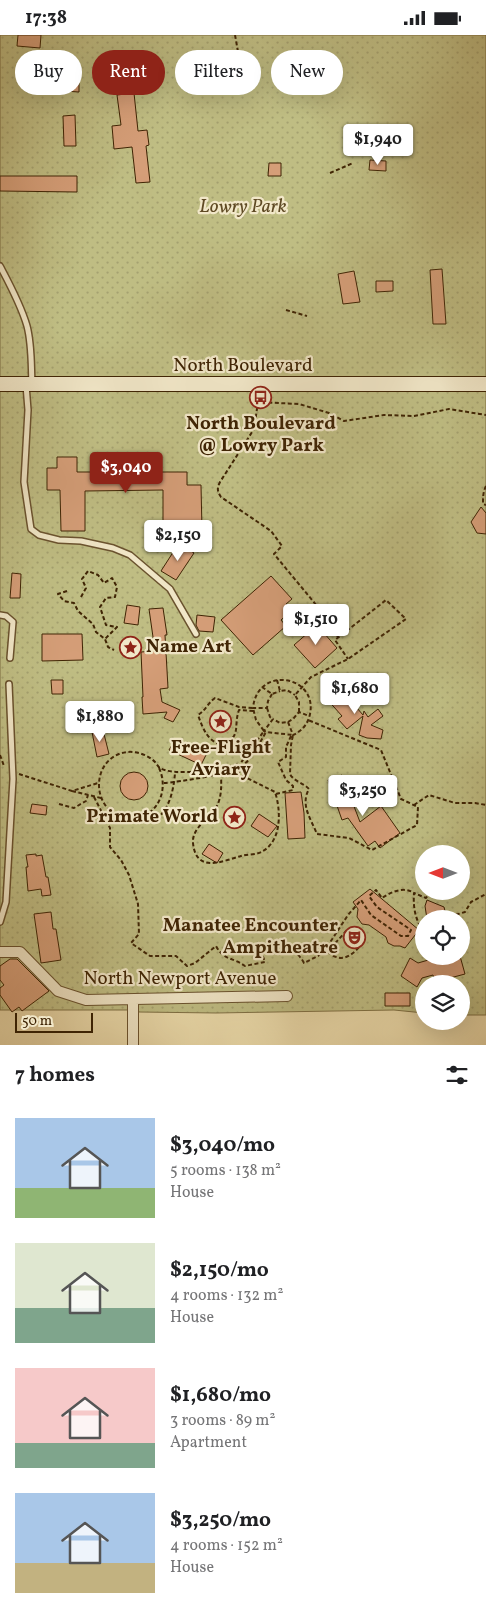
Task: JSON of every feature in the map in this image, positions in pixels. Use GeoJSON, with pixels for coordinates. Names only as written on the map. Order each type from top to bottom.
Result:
{"type":"FeatureCollection","features":[{"type":"Feature","properties":{"kind":"street","name":"North Boulevard"},"geometry":{"type":"LineString","coordinates":[[0,384],[486,384]]}},
{"type":"Feature","properties":{"kind":"street","name":"North Newport Avenue"},"geometry":{"type":"LineString","coordinates":[[0,952],[20,952],[58,991],[86,1001],[287,996]]}},
{"type":"Feature","properties":{"kind":"street"},"geometry":{"type":"LineString","coordinates":[[133,1000],[133,1045]]}},
{"type":"Feature","properties":{"kind":"lane"},"geometry":{"type":"LineString","coordinates":[[0,266],[18,301],[27,326],[30,349],[24,482],[32,529],[39,535],[113,548],[130,555],[170,589],[196,634]]}},
{"type":"Feature","properties":{"kind":"lane"},"geometry":{"type":"LineString","coordinates":[[0,615],[6,616],[12,622],[10,658]]}},
{"type":"Feature","properties":{"kind":"lane"},"geometry":{"type":"LineString","coordinates":[[0,923],[6,902],[13,779],[9,684]]}},
{"type":"Feature","properties":{"kind":"path"},"geometry":{"type":"LineString","coordinates":[[235,35],[238,50]]}},
{"type":"Feature","properties":{"kind":"path"},"geometry":{"type":"LineString","coordinates":[[330,173],[352,163]]}},
{"type":"Feature","properties":{"kind":"path"},"geometry":{"type":"LineString","coordinates":[[286,310],[307,317]]}},
{"type":"Feature","properties":{"kind":"path"},"geometry":{"type":"LineString","coordinates":[[338,637],[322,612],[274,554],[282,546],[271,531],[221,497],[218,493],[217,488],[220,482],[254,429],[258,402],[299,404],[330,413],[344,421],[384,415],[414,417],[449,409],[486,415]]}},
{"type":"Feature","properties":{"kind":"path"},"geometry":{"type":"LineString","coordinates":[[486,485],[483,492],[483,504],[486,505]]}},
{"type":"Feature","properties":{"kind":"path"},"geometry":{"type":"LineString","coordinates":[[81,597],[86,588],[82,579],[88,571],[98,575],[104,583],[112,578],[116,587],[115,597],[106,598],[100,607],[106,625],[117,627],[105,639]]}},
{"type":"Feature","properties":{"kind":"path"},"geometry":{"type":"LineString","coordinates":[[68,591],[58,594],[64,601],[74,603],[78,611],[93,624],[96,633],[105,639],[108,647],[114,650]]}},
{"type":"Feature","properties":{"kind":"path"},"geometry":{"type":"LineString","coordinates":[[295,695],[310,677],[348,659],[406,619],[386,600],[335,640],[348,659]]}},
{"type":"Feature","properties":{"kind":"path"},"geometry":{"type":"LineString","coordinates":[[277,680],[280,691]]}},
{"type":"Feature","properties":{"kind":"path"},"geometry":{"type":"LineString","coordinates":[[277,680],[289,680],[302,688],[310,703],[310,716],[300,731],[292,735],[265,732],[256,720],[253,709],[255,699],[262,687],[277,680]]}},
{"type":"Feature","properties":{"kind":"path"},"geometry":{"type":"LineString","coordinates":[[262,687],[272,694]]}},
{"type":"Feature","properties":{"kind":"path"},"geometry":{"type":"LineString","coordinates":[[287,690],[295,695],[299,702],[299,711],[294,719],[288,722],[280,723],[270,717],[267,708],[272,694],[280,691],[287,690]]}},
{"type":"Feature","properties":{"kind":"path"},"geometry":{"type":"LineString","coordinates":[[253,709],[239,707],[215,698],[198,715],[211,741],[224,745],[232,740],[236,733],[238,711],[267,708]]}},
{"type":"Feature","properties":{"kind":"path"},"geometry":{"type":"LineString","coordinates":[[299,711],[310,716]]}},
{"type":"Feature","properties":{"kind":"path"},"geometry":{"type":"LineString","coordinates":[[164,783],[174,783],[221,773],[240,766],[249,759],[273,719]]}},
{"type":"Feature","properties":{"kind":"path"},"geometry":{"type":"LineString","coordinates":[[288,722],[292,735],[290,774],[292,778],[305,784],[309,789],[304,797],[305,806],[317,835],[350,838],[372,851],[417,825],[418,807],[401,799],[381,750],[308,720]]}},
{"type":"Feature","properties":{"kind":"path"},"geometry":{"type":"LineString","coordinates":[[276,794],[293,790],[293,786],[286,780],[278,762],[286,757],[286,747],[292,735]]}},
{"type":"Feature","properties":{"kind":"path"},"geometry":{"type":"LineString","coordinates":[[127,752],[149,757],[160,768],[164,791],[158,805],[146,815],[139,818],[122,817],[108,809],[101,798],[98,783],[107,763],[120,754],[127,752]]}},
{"type":"Feature","properties":{"kind":"path"},"geometry":{"type":"LineString","coordinates":[[0,755],[3,766],[8,769]]}},
{"type":"Feature","properties":{"kind":"path"},"geometry":{"type":"LineString","coordinates":[[160,768],[175,772],[240,766]]}},
{"type":"Feature","properties":{"kind":"path"},"geometry":{"type":"LineString","coordinates":[[221,768],[221,793],[215,809],[194,832],[193,842],[198,857],[205,862],[217,864],[262,852],[274,843],[278,830],[278,800],[275,792],[239,774],[240,766]]}},
{"type":"Feature","properties":{"kind":"path"},"geometry":{"type":"LineString","coordinates":[[139,818],[139,820],[146,822],[162,814],[167,808],[175,772]]}},
{"type":"Feature","properties":{"kind":"path"},"geometry":{"type":"LineString","coordinates":[[16,773],[101,798]]}},
{"type":"Feature","properties":{"kind":"path"},"geometry":{"type":"LineString","coordinates":[[72,791],[98,783]]}},
{"type":"Feature","properties":{"kind":"path"},"geometry":{"type":"LineString","coordinates":[[59,804],[74,807],[86,801],[88,795]]}},
{"type":"Feature","properties":{"kind":"path"},"geometry":{"type":"LineString","coordinates":[[414,805],[429,795],[455,803],[486,805]]}},
{"type":"Feature","properties":{"kind":"path"},"geometry":{"type":"LineString","coordinates":[[94,797],[110,829],[110,847],[130,875],[138,904],[139,933],[131,943],[150,956],[176,956],[187,966],[195,963],[216,946],[227,959],[237,960],[245,966],[265,962],[262,953],[270,947],[281,947],[300,955],[304,963],[318,956],[327,947],[348,915],[361,900],[371,915],[401,936],[408,936],[411,931],[377,907],[369,896],[376,890],[382,898],[392,891],[411,890],[414,893],[413,907],[415,912]]}},
{"type":"Feature","properties":{"kind":"path"},"geometry":{"type":"LineString","coordinates":[[466,910],[471,903],[486,894]]}},
{"type":"Feature","properties":{"kind":"path"},"geometry":{"type":"LineString","coordinates":[[348,929],[363,943],[352,956],[340,958],[332,955],[328,951],[330,949],[348,929]]}},
{"type":"Feature","properties":{"kind":"green space","name":"Lowry Park"},"geometry":{"type":"Polygon","coordinates":[[[0,35],[486,35],[486,381],[0,380],[0,35]]]}},
{"type":"Feature","properties":{"kind":"green space"},"geometry":{"type":"Polygon","coordinates":[[[0,390],[486,390],[486,1015],[470,1015],[470,975],[415,975],[415,1012],[394,1010],[216,1013],[139,1012],[138,1010],[0,1010],[0,390]]]}},
{"type":"Feature","properties":{"kind":"building"},"geometry":{"type":"Polygon","coordinates":[[[18,35],[41,35],[40,48],[17,46],[18,35]]]}},
{"type":"Feature","properties":{"kind":"building"},"geometry":{"type":"Polygon","coordinates":[[[117,95],[134,95],[138,131],[147,130],[149,145],[146,146],[150,182],[136,183],[132,147],[114,149],[112,126],[121,125],[117,95]]]}},
{"type":"Feature","properties":{"kind":"building"},"geometry":{"type":"Polygon","coordinates":[[[75,115],[76,146],[64,146],[63,116],[75,115]]]}},
{"type":"Feature","properties":{"kind":"building"},"geometry":{"type":"Polygon","coordinates":[[[370,160],[386,161],[386,171],[369,170],[370,160]]]}},
{"type":"Feature","properties":{"kind":"building"},"geometry":{"type":"Polygon","coordinates":[[[269,163],[281,163],[281,176],[268,176],[269,163]]]}},
{"type":"Feature","properties":{"kind":"building"},"geometry":{"type":"Polygon","coordinates":[[[0,176],[77,176],[77,192],[0,191],[0,176]]]}},
{"type":"Feature","properties":{"kind":"building"},"geometry":{"type":"Polygon","coordinates":[[[442,269],[446,324],[433,324],[430,270],[442,269]]]}},
{"type":"Feature","properties":{"kind":"building"},"geometry":{"type":"Polygon","coordinates":[[[354,271],[360,302],[343,304],[338,274],[354,271]]]}},
{"type":"Feature","properties":{"kind":"building"},"geometry":{"type":"Polygon","coordinates":[[[376,281],[393,281],[393,291],[376,292],[376,281]]]}},
{"type":"Feature","properties":{"kind":"building"},"geometry":{"type":"Polygon","coordinates":[[[57,457],[77,457],[77,472],[187,472],[187,485],[201,485],[202,530],[188,530],[187,534],[163,534],[163,490],[85,491],[85,531],[61,531],[60,490],[47,490],[47,468],[57,468],[57,457]]]}},
{"type":"Feature","properties":{"kind":"building"},"geometry":{"type":"Polygon","coordinates":[[[481,507],[486,513],[486,534],[477,533],[471,522],[481,507]]]}},
{"type":"Feature","properties":{"kind":"building"},"geometry":{"type":"Polygon","coordinates":[[[179,543],[194,553],[176,580],[161,571],[179,543]]]}},
{"type":"Feature","properties":{"kind":"building"},"geometry":{"type":"Polygon","coordinates":[[[12,573],[21,574],[20,598],[10,598],[12,573]]]}},
{"type":"Feature","properties":{"kind":"building"},"geometry":{"type":"Polygon","coordinates":[[[271,576],[292,599],[286,604],[292,610],[281,620],[286,626],[253,655],[221,620],[271,576]]]}},
{"type":"Feature","properties":{"kind":"building"},"geometry":{"type":"Polygon","coordinates":[[[127,605],[140,607],[138,625],[124,623],[127,605]]]}},
{"type":"Feature","properties":{"kind":"building"},"geometry":{"type":"Polygon","coordinates":[[[163,608],[167,635],[165,635],[168,688],[160,689],[162,702],[180,710],[173,722],[164,718],[167,712],[143,714],[141,652],[155,651],[149,609],[163,608]]]}},
{"type":"Feature","properties":{"kind":"building"},"geometry":{"type":"Polygon","coordinates":[[[197,615],[215,617],[213,632],[199,631],[196,625],[197,615]]]}},
{"type":"Feature","properties":{"kind":"building"},"geometry":{"type":"Polygon","coordinates":[[[317,625],[337,648],[315,668],[294,645],[317,625]]]}},
{"type":"Feature","properties":{"kind":"building"},"geometry":{"type":"Polygon","coordinates":[[[42,634],[82,634],[83,660],[42,661],[42,634]]]}},
{"type":"Feature","properties":{"kind":"building"},"geometry":{"type":"Polygon","coordinates":[[[51,680],[63,680],[63,694],[52,694],[51,680]]]}},
{"type":"Feature","properties":{"kind":"building"},"geometry":{"type":"Polygon","coordinates":[[[338,686],[363,715],[364,711],[368,717],[378,709],[383,716],[371,725],[383,730],[381,739],[367,738],[359,735],[363,716],[347,729],[338,719],[342,716],[325,697],[338,686]]]}},
{"type":"Feature","properties":{"kind":"building"},"geometry":{"type":"Polygon","coordinates":[[[103,730],[109,754],[97,757],[92,732],[103,730]]]}},
{"type":"Feature","properties":{"kind":"building"},"geometry":{"type":"Polygon","coordinates":[[[173,743],[189,750],[192,743],[208,751],[201,765],[169,750],[173,743]]]}},
{"type":"Feature","properties":{"kind":"building"},"geometry":{"type":"Polygon","coordinates":[[[134,772],[144,776],[148,786],[144,796],[134,800],[124,796],[120,786],[124,776],[134,772]]]}},
{"type":"Feature","properties":{"kind":"building"},"geometry":{"type":"Polygon","coordinates":[[[342,775],[360,822],[381,806],[400,833],[380,848],[375,841],[368,846],[348,818],[342,820],[328,780],[342,775]]]}},
{"type":"Feature","properties":{"kind":"building"},"geometry":{"type":"Polygon","coordinates":[[[301,792],[305,838],[288,839],[285,793],[301,792]]]}},
{"type":"Feature","properties":{"kind":"building"},"geometry":{"type":"Polygon","coordinates":[[[32,804],[47,806],[46,815],[30,813],[32,804]]]}},
{"type":"Feature","properties":{"kind":"building"},"geometry":{"type":"Polygon","coordinates":[[[259,814],[277,826],[268,837],[251,826],[259,814]]]}},
{"type":"Feature","properties":{"kind":"building"},"geometry":{"type":"Polygon","coordinates":[[[209,844],[223,853],[217,863],[202,854],[209,844]]]}},
{"type":"Feature","properties":{"kind":"building"},"geometry":{"type":"Polygon","coordinates":[[[36,854],[36,856],[42,855],[51,895],[42,896],[41,889],[28,891],[26,855],[36,854]]]}},
{"type":"Feature","properties":{"kind":"building"},"geometry":{"type":"Polygon","coordinates":[[[370,889],[415,927],[415,935],[405,948],[388,943],[386,937],[369,925],[362,924],[357,917],[358,909],[353,902],[370,889]]]}},
{"type":"Feature","properties":{"kind":"building"},"geometry":{"type":"Polygon","coordinates":[[[427,900],[444,907],[445,910],[426,910],[427,900]]]}},
{"type":"Feature","properties":{"kind":"building"},"geometry":{"type":"Polygon","coordinates":[[[51,912],[53,929],[56,929],[61,960],[41,963],[34,914],[51,912]]]}},
{"type":"Feature","properties":{"kind":"building"},"geometry":{"type":"Polygon","coordinates":[[[410,958],[415,961],[415,965],[462,965],[465,974],[415,975],[415,986],[401,976],[410,958]]]}},
{"type":"Feature","properties":{"kind":"building"},"geometry":{"type":"Polygon","coordinates":[[[10,959],[17,959],[49,991],[22,1011],[19,1007],[12,1012],[0,995],[0,988],[4,985],[0,980],[0,966],[10,959]]]}},
{"type":"Feature","properties":{"kind":"building"},"geometry":{"type":"Polygon","coordinates":[[[385,993],[410,993],[410,1006],[385,1006],[385,993]]]}},
{"type":"Feature","properties":{"kind":"place","name":"North Boulevard @ Lowry Park"},"geometry":{"type":"Point","coordinates":[261,398]}},
{"type":"Feature","properties":{"kind":"place","name":"Name Art"},"geometry":{"type":"Point","coordinates":[130,647]}},
{"type":"Feature","properties":{"kind":"place","name":"Free-Flight Aviary"},"geometry":{"type":"Point","coordinates":[221,722]}},
{"type":"Feature","properties":{"kind":"place","name":"Primate World"},"geometry":{"type":"Point","coordinates":[234,817]}},
{"type":"Feature","properties":{"kind":"place","name":"Manatee Encounter Ampitheatre"},"geometry":{"type":"Point","coordinates":[354,937]}}]}
